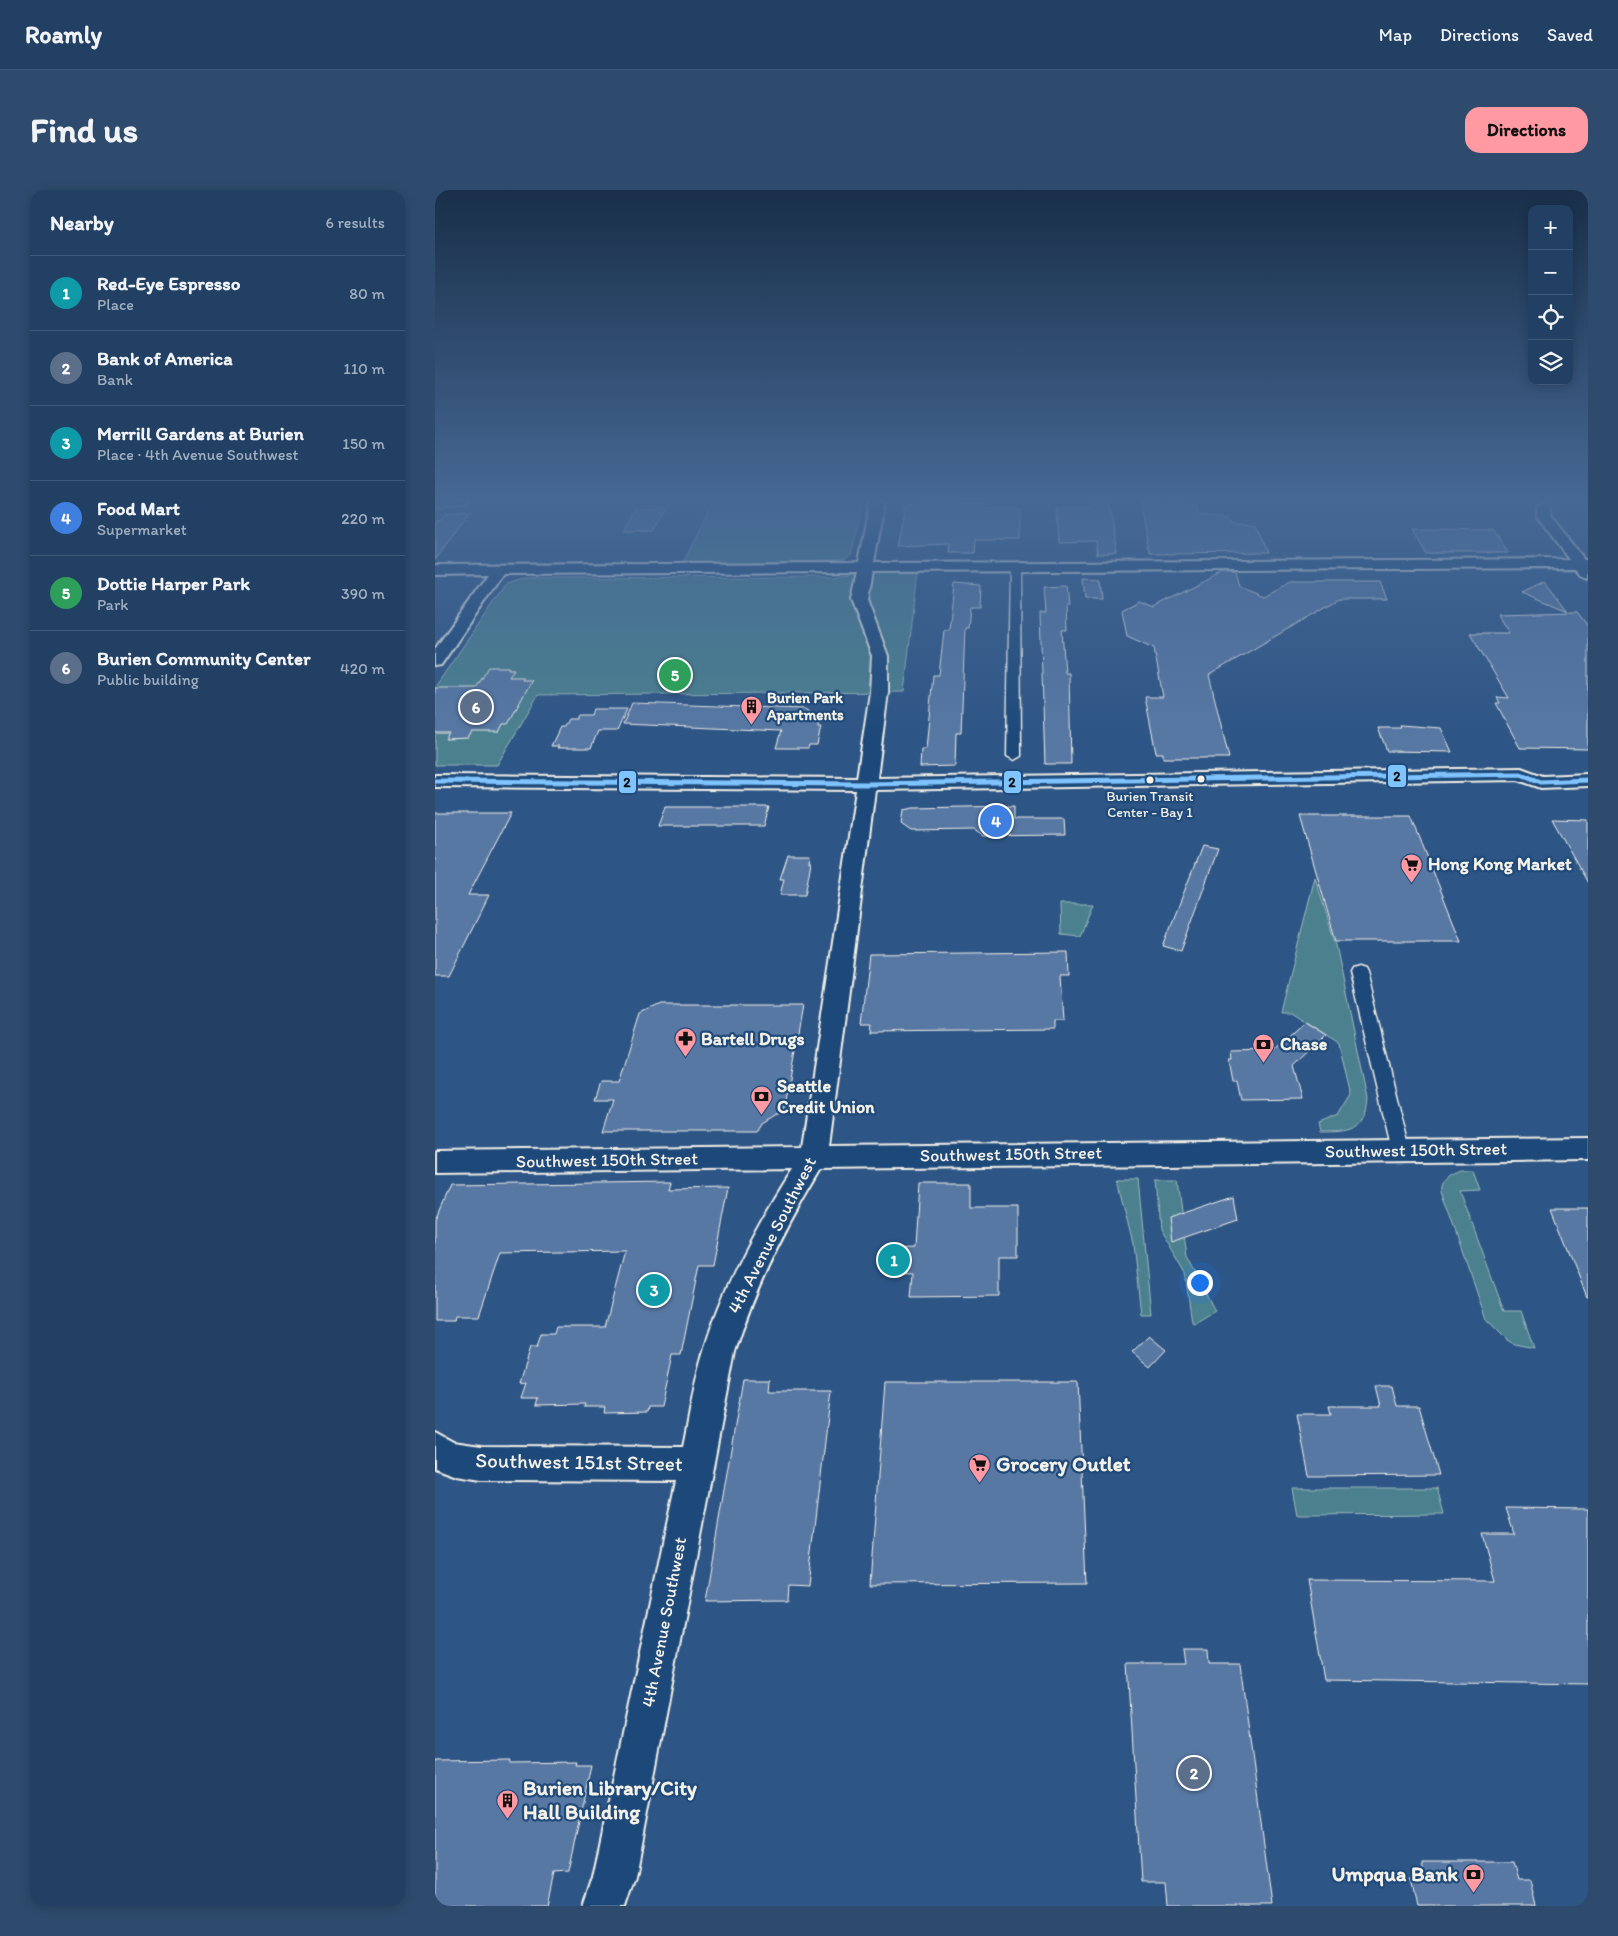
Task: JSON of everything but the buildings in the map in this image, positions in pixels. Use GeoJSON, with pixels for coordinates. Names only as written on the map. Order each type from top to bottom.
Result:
{"type":"FeatureCollection","features":[{"type":"Feature","properties":{"kind":"street"},"geometry":{"type":"LineString","coordinates":[[435,661],[490,581]]}},
{"type":"Feature","properties":{"kind":"street","name":"4th Avenue Southwest"},"geometry":{"type":"LineString","coordinates":[[604,1906],[613,1876],[719,1352],[730,1316],[744,1281],[778,1215],[815,1157],[879,692],[880,656],[859,600],[862,581]]}},
{"type":"Feature","properties":{"kind":"street"},"geometry":{"type":"LineString","coordinates":[[1014,756],[1015,581]]}},
{"type":"Feature","properties":{"kind":"street"},"geometry":{"type":"LineString","coordinates":[[1521,774],[1531,766],[1588,765]]}},
{"type":"Feature","properties":{"kind":"street"},"geometry":{"type":"LineString","coordinates":[[435,781],[867,784],[1521,774],[1541,782],[1588,780]]}},
{"type":"Feature","properties":{"kind":"street"},"geometry":{"type":"LineString","coordinates":[[1357,973],[1401,1150]]}},
{"type":"Feature","properties":{"kind":"street","name":"Southwest 150th Street"},"geometry":{"type":"LineString","coordinates":[[435,1162],[1588,1149]]}},
{"type":"Feature","properties":{"kind":"street","name":"Southwest 151st Street"},"geometry":{"type":"LineString","coordinates":[[435,1449],[440,1453],[461,1460],[481,1463],[695,1464]]}},
{"type":"Feature","properties":{"kind":"green space"},"geometry":{"type":"Polygon","coordinates":[[[516,581],[917,581],[904,692],[538,695],[497,765],[435,765],[435,687],[506,584],[516,581]]]}},
{"type":"Feature","properties":{"kind":"green space"},"geometry":{"type":"Polygon","coordinates":[[[1315,877],[1336,945],[1368,1099],[1367,1110],[1359,1124],[1354,1128],[1339,1131],[1320,1132],[1318,1124],[1338,1116],[1351,1095],[1339,1043],[1290,1012],[1281,1012],[1315,877]]]}},
{"type":"Feature","properties":{"kind":"green space"},"geometry":{"type":"Polygon","coordinates":[[[1060,904],[1093,904],[1080,936],[1061,934],[1060,904]]]}},
{"type":"Feature","properties":{"kind":"green space"},"geometry":{"type":"Polygon","coordinates":[[[1461,1170],[1473,1170],[1480,1190],[1460,1191],[1504,1311],[1521,1311],[1534,1348],[1514,1344],[1507,1340],[1486,1319],[1442,1191],[1444,1180],[1461,1170]]]}},
{"type":"Feature","properties":{"kind":"green space"},"geometry":{"type":"Polygon","coordinates":[[[1117,1179],[1138,1179],[1151,1314],[1141,1314],[1133,1244],[1117,1179]]]}},
{"type":"Feature","properties":{"kind":"green space"},"geometry":{"type":"Polygon","coordinates":[[[1155,1180],[1177,1180],[1187,1257],[1215,1311],[1195,1323],[1192,1322],[1185,1274],[1159,1230],[1155,1180]]]}},
{"type":"Feature","properties":{"kind":"green space"},"geometry":{"type":"Polygon","coordinates":[[[1292,1488],[1437,1488],[1444,1514],[1297,1515],[1292,1488]]]}},
{"type":"Feature","properties":{"kind":"transit line","name":"2"},"geometry":{"type":"LineString","coordinates":[[435,781],[867,784],[1521,774],[1541,782],[1588,780]]}},
{"type":"Feature","properties":{"kind":"place","name":"Dottie Harper Park"},"geometry":{"type":"Point","coordinates":[675,675]}},
{"type":"Feature","properties":{"kind":"place","name":"Burien Community Center"},"geometry":{"type":"Point","coordinates":[476,707]}},
{"type":"Feature","properties":{"kind":"place","name":"Burien Park Apartments"},"geometry":{"type":"Point","coordinates":[751,726]}},
{"type":"Feature","properties":{"kind":"place","name":"Burien Transit Center - Bay 1"},"geometry":{"type":"Point","coordinates":[1150,780]}},
{"type":"Feature","properties":{"kind":"place","name":"Food Mart"},"geometry":{"type":"Point","coordinates":[996,821]}},
{"type":"Feature","properties":{"kind":"place","name":"Hong Kong Market"},"geometry":{"type":"Point","coordinates":[1412,883]}},
{"type":"Feature","properties":{"kind":"place","name":"Bartell Drugs"},"geometry":{"type":"Point","coordinates":[685,1058]}},
{"type":"Feature","properties":{"kind":"place","name":"Chase"},"geometry":{"type":"Point","coordinates":[1264,1063]}},
{"type":"Feature","properties":{"kind":"place","name":"Seattle Credit Union"},"geometry":{"type":"Point","coordinates":[761,1115]}},
{"type":"Feature","properties":{"kind":"place","name":"Red-Eye Espresso"},"geometry":{"type":"Point","coordinates":[894,1260]}},
{"type":"Feature","properties":{"kind":"place","name":"Merrill Gardens at Burien"},"geometry":{"type":"Point","coordinates":[654,1290]}},
{"type":"Feature","properties":{"kind":"place","name":"Grocery Outlet"},"geometry":{"type":"Point","coordinates":[980,1483]}},
{"type":"Feature","properties":{"kind":"place","name":"Bank of America"},"geometry":{"type":"Point","coordinates":[1194,1773]}},
{"type":"Feature","properties":{"kind":"place","name":"Burien Library/City Hall Building"},"geometry":{"type":"Point","coordinates":[507,1819]}},
{"type":"Feature","properties":{"kind":"place","name":"Umpqua Bank"},"geometry":{"type":"Point","coordinates":[1474,1893]}}]}
